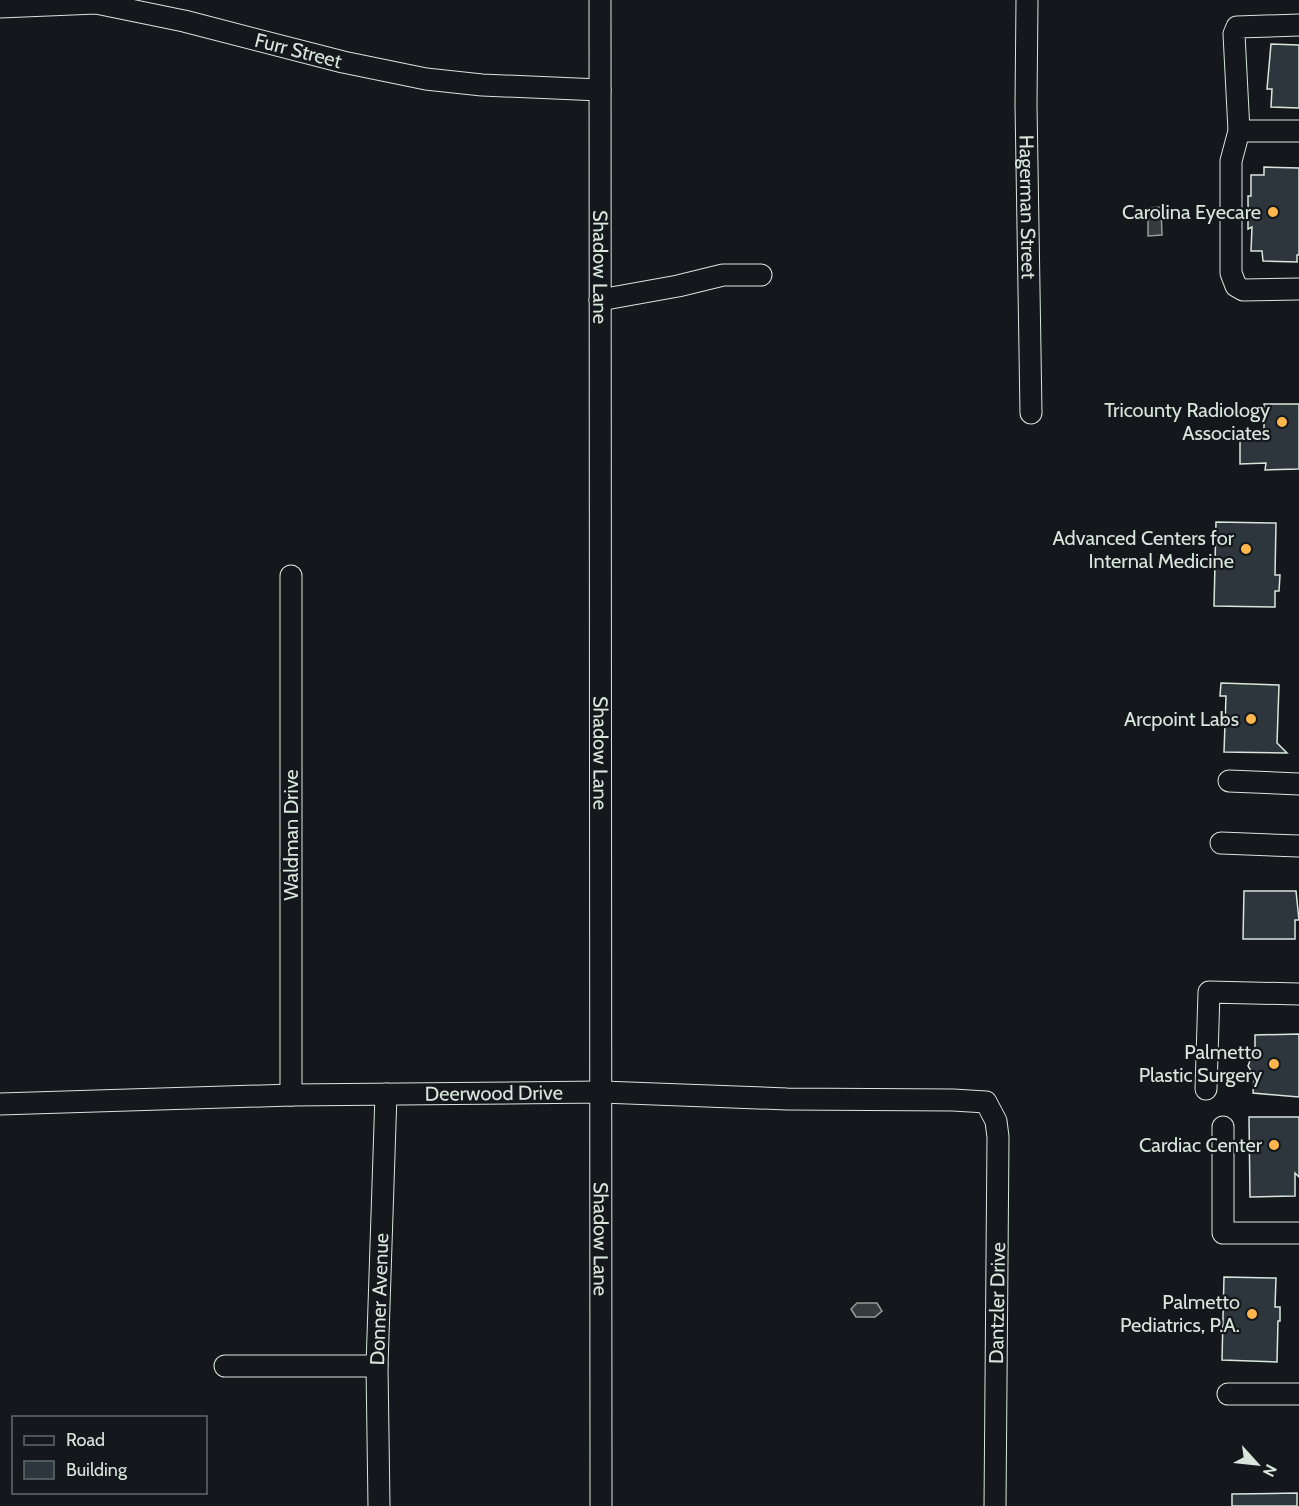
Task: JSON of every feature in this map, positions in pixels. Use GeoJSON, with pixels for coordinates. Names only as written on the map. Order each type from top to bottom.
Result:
{"type":"FeatureCollection","features":[{"type":"Feature","properties":{"kind":"street","name":"Shadow Lane"},"geometry":{"type":"LineString","coordinates":[[600,0],[601,1506]]}},
{"type":"Feature","properties":{"kind":"street","name":"Hagerman Street"},"geometry":{"type":"LineString","coordinates":[[1027,0],[1026,104],[1031,413]]}},
{"type":"Feature","properties":{"kind":"street","name":"Furr Street"},"geometry":{"type":"LineString","coordinates":[[0,7],[96,3],[194,23],[343,62],[426,79],[482,85],[600,90]]}},
{"type":"Feature","properties":{"kind":"street"},"geometry":{"type":"LineString","coordinates":[[1299,25],[1237,27],[1234,34],[1239,131],[1232,161],[1231,273],[1236,286],[1243,290],[1299,290]]}},
{"type":"Feature","properties":{"kind":"street"},"geometry":{"type":"LineString","coordinates":[[1239,131],[1299,131]]}},
{"type":"Feature","properties":{"kind":"street"},"geometry":{"type":"LineString","coordinates":[[600,300],[678,286],[723,275],[761,275]]}},
{"type":"Feature","properties":{"kind":"street","name":"Waldman Drive"},"geometry":{"type":"LineString","coordinates":[[291,576],[291,1095]]}},
{"type":"Feature","properties":{"kind":"street"},"geometry":{"type":"LineString","coordinates":[[1228,781],[1299,784]]}},
{"type":"Feature","properties":{"kind":"street"},"geometry":{"type":"LineString","coordinates":[[1221,843],[1299,846]]}},
{"type":"Feature","properties":{"kind":"street"},"geometry":{"type":"LineString","coordinates":[[1206,1089],[1209,992],[1299,994]]}},
{"type":"Feature","properties":{"kind":"street","name":"Deerwood Drive"},"geometry":{"type":"LineString","coordinates":[[0,1104],[291,1095],[602,1092],[787,1099],[986,1102]]}},
{"type":"Feature","properties":{"kind":"street","name":"Donner Avenue"},"geometry":{"type":"LineString","coordinates":[[379,1506],[377,1366],[386,1094]]}},
{"type":"Feature","properties":{"kind":"street","name":"Dantzler Drive"},"geometry":{"type":"LineString","coordinates":[[986,1102],[996,1121],[998,1137],[995,1506]]}},
{"type":"Feature","properties":{"kind":"street"},"geometry":{"type":"LineString","coordinates":[[1223,1127],[1223,1233],[1299,1233]]}},
{"type":"Feature","properties":{"kind":"street"},"geometry":{"type":"LineString","coordinates":[[225,1366],[377,1366]]}},
{"type":"Feature","properties":{"kind":"street"},"geometry":{"type":"LineString","coordinates":[[1228,1394],[1299,1394]]}},
{"type":"Feature","properties":{"kind":"shaded area"},"geometry":{"type":"Polygon","coordinates":[[[1161,207],[1162,235],[1148,236],[1148,208],[1161,207]]]}},
{"type":"Feature","properties":{"kind":"shaded area"},"geometry":{"type":"Polygon","coordinates":[[[857,1303],[877,1303],[882,1311],[875,1317],[856,1317],[851,1309],[857,1303]]]}},
{"type":"Feature","properties":{"kind":"building"},"geometry":{"type":"Polygon","coordinates":[[[1271,44],[1299,45],[1299,108],[1271,107],[1272,89],[1267,89],[1271,44]]]}},
{"type":"Feature","properties":{"kind":"building","name":"Carolina Eyecare"},"geometry":{"type":"Polygon","coordinates":[[[1264,167],[1299,168],[1299,255],[1297,255],[1297,262],[1263,261],[1262,251],[1251,251],[1252,227],[1248,229],[1248,196],[1251,196],[1251,175],[1264,175],[1264,167]]]}},
{"type":"Feature","properties":{"kind":"building","name":"Tricounty Radiology Associates"},"geometry":{"type":"Polygon","coordinates":[[[1264,404],[1299,404],[1299,469],[1265,470],[1266,463],[1240,464],[1240,440],[1264,440],[1264,404]]]}},
{"type":"Feature","properties":{"kind":"building","name":"Advanced Centers for Internal Medicine"},"geometry":{"type":"Polygon","coordinates":[[[1216,522],[1276,523],[1275,575],[1280,575],[1279,591],[1275,591],[1275,607],[1214,606],[1216,522]]]}},
{"type":"Feature","properties":{"kind":"building","name":"Arcpoint Labs"},"geometry":{"type":"Polygon","coordinates":[[[1221,683],[1279,685],[1277,743],[1287,753],[1224,752],[1226,696],[1220,696],[1221,683]]]}},
{"type":"Feature","properties":{"kind":"building"},"geometry":{"type":"Polygon","coordinates":[[[1244,891],[1296,891],[1299,920],[1295,920],[1295,939],[1243,939],[1244,891]]]}},
{"type":"Feature","properties":{"kind":"building","name":"Palmetto Plastic Surgery"},"geometry":{"type":"Polygon","coordinates":[[[1299,1034],[1299,1097],[1253,1093],[1254,1078],[1259,1078],[1260,1075],[1251,1071],[1248,1066],[1251,1058],[1258,1056],[1258,1053],[1255,1053],[1255,1035],[1299,1034]]]}},
{"type":"Feature","properties":{"kind":"building","name":"Cardiac Center"},"geometry":{"type":"Polygon","coordinates":[[[1249,1117],[1299,1117],[1299,1177],[1295,1173],[1295,1196],[1250,1197],[1249,1117]]]}},
{"type":"Feature","properties":{"kind":"building","name":"Palmetto Pediatrics, P.A."},"geometry":{"type":"Polygon","coordinates":[[[1224,1277],[1276,1278],[1275,1307],[1280,1307],[1277,1362],[1222,1360],[1224,1277]]]}},
{"type":"Feature","properties":{"kind":"building"},"geometry":{"type":"Polygon","coordinates":[[[1297,1493],[1297,1506],[1232,1506],[1232,1494],[1297,1493]]]}},
{"type":"Feature","properties":{"kind":"place","name":"Carolina Eyecare"},"geometry":{"type":"Point","coordinates":[1273,212]}},
{"type":"Feature","properties":{"kind":"place","name":"Tricounty Radiology Associates"},"geometry":{"type":"Point","coordinates":[1282,422]}},
{"type":"Feature","properties":{"kind":"place","name":"Advanced Centers for Internal Medicine"},"geometry":{"type":"Point","coordinates":[1246,549]}},
{"type":"Feature","properties":{"kind":"place","name":"Arcpoint Labs"},"geometry":{"type":"Point","coordinates":[1251,719]}},
{"type":"Feature","properties":{"kind":"place","name":"Palmetto Plastic Surgery"},"geometry":{"type":"Point","coordinates":[1274,1064]}},
{"type":"Feature","properties":{"kind":"place","name":"Cardiac Center"},"geometry":{"type":"Point","coordinates":[1274,1145]}},
{"type":"Feature","properties":{"kind":"place","name":"Palmetto Pediatrics, P.A."},"geometry":{"type":"Point","coordinates":[1252,1314]}}]}
